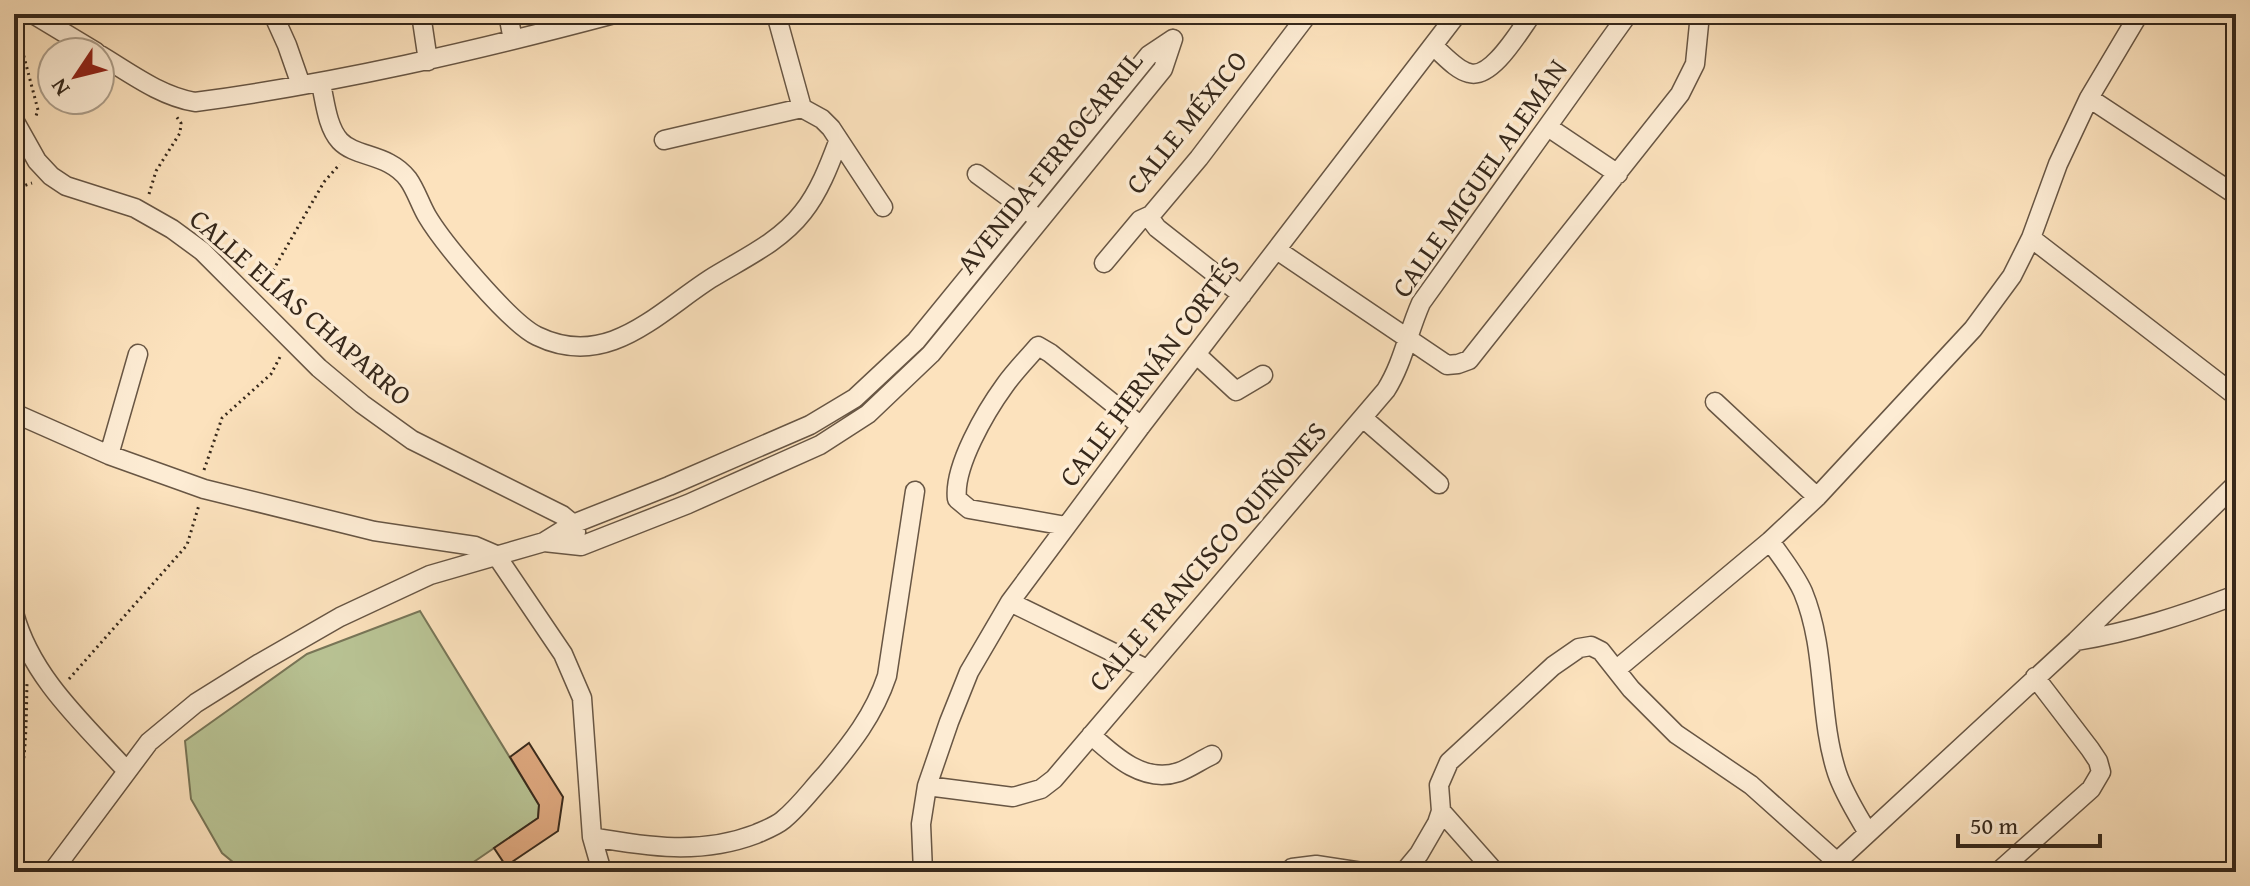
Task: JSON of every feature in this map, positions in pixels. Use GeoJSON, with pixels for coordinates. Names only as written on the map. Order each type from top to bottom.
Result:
{"type":"FeatureCollection","features":[{"type":"Feature","properties":{"kind":"street"},"geometry":{"type":"LineString","coordinates":[[33,14],[70,36]]}},
{"type":"Feature","properties":{"kind":"street"},"geometry":{"type":"LineString","coordinates":[[273,14],[301,85]]}},
{"type":"Feature","properties":{"kind":"street"},"geometry":{"type":"LineString","coordinates":[[421,14],[428,61]]}},
{"type":"Feature","properties":{"kind":"street"},"geometry":{"type":"LineString","coordinates":[[508,14],[513,40]]}},
{"type":"Feature","properties":{"kind":"street"},"geometry":{"type":"LineString","coordinates":[[116,64],[155,88],[179,99],[195,102],[321,84],[428,61],[614,14]]}},
{"type":"Feature","properties":{"kind":"street"},"geometry":{"type":"LineString","coordinates":[[776,14],[802,108]]}},
{"type":"Feature","properties":{"kind":"street","name":"CALLE MÉXICO"},"geometry":{"type":"LineString","coordinates":[[1104,263],[1140,220],[1151,215],[1207,148],[1308,14]]}},
{"type":"Feature","properties":{"kind":"street","name":"CALLE HERNÁN CORTÉS"},"geometry":{"type":"LineString","coordinates":[[923,872],[921,824],[927,786],[969,672],[1010,602],[1457,14]]}},
{"type":"Feature","properties":{"kind":"street"},"geometry":{"type":"LineString","coordinates":[[1433,46],[1466,73],[1478,75],[1488,71],[1532,14]]}},
{"type":"Feature","properties":{"kind":"street","name":"CALLE MIGUEL ALEMÁN"},"geometry":{"type":"LineString","coordinates":[[1407,338],[1421,303],[1437,279],[1628,14]]}},
{"type":"Feature","properties":{"kind":"street"},"geometry":{"type":"LineString","coordinates":[[1277,250],[1447,365],[1469,360],[1680,94],[1695,64],[1700,14]]}},
{"type":"Feature","properties":{"kind":"street"},"geometry":{"type":"LineString","coordinates":[[1617,669],[1770,541],[1817,497],[1973,329],[2012,276],[2089,98],[2139,14]]}},
{"type":"Feature","properties":{"kind":"street","name":"AVENIDA FERROCARRIL"},"geometry":{"type":"LineString","coordinates":[[52,872],[149,742],[196,703],[260,663],[340,617],[430,575],[544,542],[573,524],[810,425],[855,398],[916,341],[1032,214],[1163,69],[1173,39],[1149,55],[1032,214],[931,354],[868,414],[820,445],[688,504],[581,546],[544,542]]}},
{"type":"Feature","properties":{"kind":"street"},"geometry":{"type":"LineString","coordinates":[[321,84],[333,130],[341,141],[396,167],[408,179],[436,230],[505,310],[534,335],[562,346],[593,346],[633,334],[780,235],[803,212],[825,175],[838,142]]}},
{"type":"Feature","properties":{"kind":"street"},"geometry":{"type":"LineString","coordinates":[[2089,98],[2236,195]]}},
{"type":"Feature","properties":{"kind":"street"},"geometry":{"type":"LineString","coordinates":[[664,140],[802,108],[831,128],[883,207]]}},
{"type":"Feature","properties":{"kind":"street","name":"CALLE ELÍAS CHAPARRO"},"geometry":{"type":"LineString","coordinates":[[18,125],[37,161],[51,176],[66,186],[144,213],[172,229],[202,251],[289,338],[362,404],[412,440],[544,505],[573,524]]}},
{"type":"Feature","properties":{"kind":"street"},"geometry":{"type":"LineString","coordinates":[[1548,127],[1618,174]]}},
{"type":"Feature","properties":{"kind":"street"},"geometry":{"type":"LineString","coordinates":[[977,174],[1032,214]]}},
{"type":"Feature","properties":{"kind":"street"},"geometry":{"type":"LineString","coordinates":[[1151,215],[1157,228],[1242,295]]}},
{"type":"Feature","properties":{"kind":"street"},"geometry":{"type":"LineString","coordinates":[[2031,238],[2236,396]]}},
{"type":"Feature","properties":{"kind":"street","name":"CALLE FRANCISCO QUIÑONES"},"geometry":{"type":"LineString","coordinates":[[927,786],[1013,797],[1028,795],[1054,779],[1363,418],[1396,374],[1407,338]]}},
{"type":"Feature","properties":{"kind":"street"},"geometry":{"type":"LineString","coordinates":[[1066,526],[969,509],[957,499],[962,466],[1004,385],[1038,346],[1141,426]]}},
{"type":"Feature","properties":{"kind":"street"},"geometry":{"type":"LineString","coordinates":[[109,455],[138,354]]}},
{"type":"Feature","properties":{"kind":"street"},"geometry":{"type":"LineString","coordinates":[[1196,354],[1236,391],[1263,375]]}},
{"type":"Feature","properties":{"kind":"street"},"geometry":{"type":"LineString","coordinates":[[877,380],[891,394]]}},
{"type":"Feature","properties":{"kind":"street"},"geometry":{"type":"LineString","coordinates":[[1715,402],[1817,497]]}},
{"type":"Feature","properties":{"kind":"street"},"geometry":{"type":"LineString","coordinates":[[14,413],[109,455],[204,489],[374,531],[475,546],[496,555],[563,654],[582,698],[592,837],[602,872]]}},
{"type":"Feature","properties":{"kind":"street"},"geometry":{"type":"LineString","coordinates":[[1363,418],[1439,484]]}},
{"type":"Feature","properties":{"kind":"street"},"geometry":{"type":"LineString","coordinates":[[1404,872],[1431,836],[1441,811],[1439,785],[1449,762],[1561,660],[1579,648],[1591,646],[1601,651],[1631,689],[1676,734],[1751,785],[1831,867],[2076,641],[2236,484]]}},
{"type":"Feature","properties":{"kind":"street"},"geometry":{"type":"LineString","coordinates":[[592,837],[652,847],[683,849],[715,846],[781,823],[795,809],[845,752],[879,700],[894,640],[915,491]]}},
{"type":"Feature","properties":{"kind":"street"},"geometry":{"type":"LineString","coordinates":[[573,524],[581,546]]}},
{"type":"Feature","properties":{"kind":"street"},"geometry":{"type":"LineString","coordinates":[[1770,541],[1796,579],[1807,603],[1823,676],[1830,746],[1838,775],[1868,833]]}},
{"type":"Feature","properties":{"kind":"street"},"geometry":{"type":"LineString","coordinates":[[2076,641],[2158,624],[2236,595]]}},
{"type":"Feature","properties":{"kind":"street"},"geometry":{"type":"LineString","coordinates":[[1010,602],[1147,669]]}},
{"type":"Feature","properties":{"kind":"street"},"geometry":{"type":"LineString","coordinates":[[14,613],[21,639],[56,693],[127,771]]}},
{"type":"Feature","properties":{"kind":"street"},"geometry":{"type":"LineString","coordinates":[[1998,872],[2091,789],[2101,772],[2090,749],[2035,677]]}},
{"type":"Feature","properties":{"kind":"street"},"geometry":{"type":"LineString","coordinates":[[1091,735],[1116,759],[1146,773],[1177,773],[1212,755]]}},
{"type":"Feature","properties":{"kind":"street"},"geometry":{"type":"LineString","coordinates":[[1441,811],[1495,872]]}},
{"type":"Feature","properties":{"kind":"street"},"geometry":{"type":"LineString","coordinates":[[1292,868],[1316,865],[1362,872]]}},
{"type":"Feature","properties":{"kind":"path"},"geometry":{"type":"LineString","coordinates":[[18,14],[23,53],[38,110],[37,118],[18,125]]}},
{"type":"Feature","properties":{"kind":"path"},"geometry":{"type":"LineString","coordinates":[[144,213],[156,171],[180,133],[181,123],[155,88]]}},
{"type":"Feature","properties":{"kind":"path"},"geometry":{"type":"LineString","coordinates":[[254,303],[324,182],[353,149]]}},
{"type":"Feature","properties":{"kind":"path"},"geometry":{"type":"LineString","coordinates":[[56,693],[187,545],[204,489],[205,465],[222,418],[271,374],[289,338]]}},
{"type":"Feature","properties":{"kind":"path"},"geometry":{"type":"LineString","coordinates":[[14,805],[26,735],[27,678]]}},
{"type":"Feature","properties":{"kind":"path"},"geometry":{"type":"LineString","coordinates":[[14,690],[26,690]]}},
{"type":"Feature","properties":{"kind":"green space"},"geometry":{"type":"Polygon","coordinates":[[[420,611],[539,805],[538,818],[459,872],[245,872],[222,853],[191,799],[185,741],[307,654],[420,611]]]}},
{"type":"Feature","properties":{"kind":"building"},"geometry":{"type":"Polygon","coordinates":[[[529,743],[563,797],[558,831],[506,866],[494,848],[538,818],[539,805],[510,757],[529,743]]]}}]}
